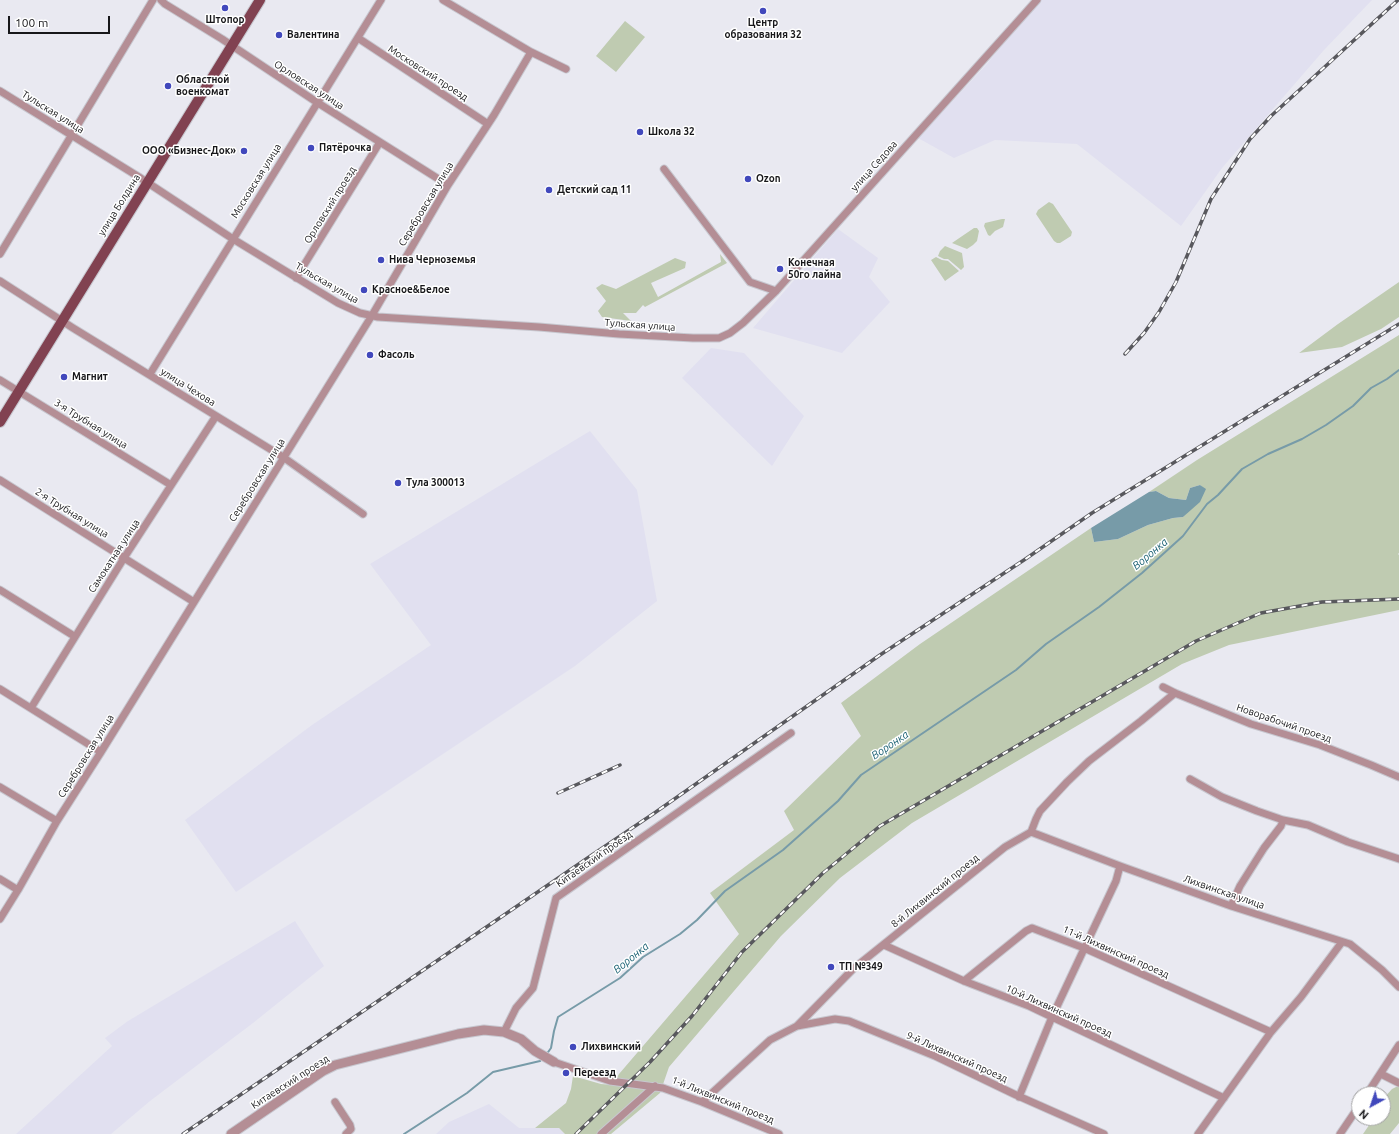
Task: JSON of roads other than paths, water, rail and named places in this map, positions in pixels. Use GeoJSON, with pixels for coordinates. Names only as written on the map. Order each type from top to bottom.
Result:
{"type":"FeatureCollection","features":[{"type":"Feature","properties":{"kind":"main road","name":"улица Болдина"},"geometry":{"type":"LineString","coordinates":[[0,422],[260,0]]}},
{"type":"Feature","properties":{"kind":"street"},"geometry":{"type":"LineString","coordinates":[[0,254],[153,0]]}},
{"type":"Feature","properties":{"kind":"street","name":"Орловская улица"},"geometry":{"type":"LineString","coordinates":[[161,0],[318,103],[448,185]]}},
{"type":"Feature","properties":{"kind":"street","name":"Московская улица"},"geometry":{"type":"LineString","coordinates":[[150,374],[381,0]]}},
{"type":"Feature","properties":{"kind":"street"},"geometry":{"type":"LineString","coordinates":[[443,0],[531,52],[566,69]]}},
{"type":"Feature","properties":{"kind":"street","name":"улица Седова"},"geometry":{"type":"LineString","coordinates":[[719,338],[730,333],[743,324],[776,291],[1037,0]]}},
{"type":"Feature","properties":{"kind":"street","name":"Московский проезд"},"geometry":{"type":"LineString","coordinates":[[358,38],[488,124]]}},
{"type":"Feature","properties":{"kind":"street","name":"Серебровская улица"},"geometry":{"type":"LineString","coordinates":[[0,919],[57,821],[371,317],[448,185],[488,124],[531,52]]}},
{"type":"Feature","properties":{"kind":"street","name":"Тульская улица"},"geometry":{"type":"LineString","coordinates":[[0,91],[147,183],[232,239],[338,303],[360,314],[371,317],[539,327],[618,334],[719,338]]}},
{"type":"Feature","properties":{"kind":"street","name":"Орловский проезд"},"geometry":{"type":"LineString","coordinates":[[296,278],[380,142]]}},
{"type":"Feature","properties":{"kind":"street"},"geometry":{"type":"LineString","coordinates":[[664,169],[750,282],[776,291]]}},
{"type":"Feature","properties":{"kind":"street","name":"улица Чехова"},"geometry":{"type":"LineString","coordinates":[[0,281],[283,457],[363,514]]}},
{"type":"Feature","properties":{"kind":"street","name":"3-я Трубная улица"},"geometry":{"type":"LineString","coordinates":[[0,380],[171,485]]}},
{"type":"Feature","properties":{"kind":"street","name":"Самокатная улица"},"geometry":{"type":"LineString","coordinates":[[31,708],[74,636],[216,416]]}},
{"type":"Feature","properties":{"kind":"street","name":"2-я Трубная улица"},"geometry":{"type":"LineString","coordinates":[[0,480],[194,602]]}},
{"type":"Feature","properties":{"kind":"street"},"geometry":{"type":"LineString","coordinates":[[0,590],[74,636]]}},
{"type":"Feature","properties":{"kind":"street","name":"Новорабочий проезд"},"geometry":{"type":"LineString","coordinates":[[1163,687],[1271,731],[1320,745],[1371,764],[1399,777]]}},
{"type":"Feature","properties":{"kind":"street"},"geometry":{"type":"LineString","coordinates":[[0,689],[101,752]]}},
{"type":"Feature","properties":{"kind":"street"},"geometry":{"type":"LineString","coordinates":[[1032,832],[1036,818],[1043,808],[1077,772],[1175,693]]}},
{"type":"Feature","properties":{"kind":"street","name":"Китаевский проезд"},"geometry":{"type":"LineString","coordinates":[[231,1134],[334,1065],[458,1034],[484,1030],[504,1032],[516,1008],[533,988],[556,898],[791,733]]}},
{"type":"Feature","properties":{"kind":"street"},"geometry":{"type":"LineString","coordinates":[[1190,780],[1222,796],[1283,820],[1308,825],[1353,844],[1399,859]]}},
{"type":"Feature","properties":{"kind":"street"},"geometry":{"type":"LineString","coordinates":[[0,787],[57,821]]}},
{"type":"Feature","properties":{"kind":"street"},"geometry":{"type":"LineString","coordinates":[[1231,906],[1240,886],[1264,848],[1281,826],[1283,820]]}},
{"type":"Feature","properties":{"kind":"street","name":"Лихвинская улица"},"geometry":{"type":"LineString","coordinates":[[1032,832],[1231,906],[1350,944],[1382,970],[1399,987]]}},
{"type":"Feature","properties":{"kind":"street","name":"8-й Лихвинский проезд"},"geometry":{"type":"LineString","coordinates":[[702,1102],[770,1040],[797,1026],[843,978],[1005,847],[1032,832]]}},
{"type":"Feature","properties":{"kind":"street"},"geometry":{"type":"LineString","coordinates":[[1019,1097],[1052,1017],[1116,881],[1120,866]]}},
{"type":"Feature","properties":{"kind":"street"},"geometry":{"type":"LineString","coordinates":[[0,879],[18,890]]}},
{"type":"Feature","properties":{"kind":"street","name":"11-й Лихвинский проезд"},"geometry":{"type":"LineString","coordinates":[[964,981],[1030,928],[1034,928],[1084,948],[1271,1032]]}},
{"type":"Feature","properties":{"kind":"street"},"geometry":{"type":"LineString","coordinates":[[1198,1134],[1271,1032],[1301,997],[1342,942]]}},
{"type":"Feature","properties":{"kind":"street","name":"10-й Лихвинский проезд"},"geometry":{"type":"LineString","coordinates":[[884,945],[964,981],[1029,1006],[1224,1098]]}},
{"type":"Feature","properties":{"kind":"street","name":"9-й Лихвинский проезд"},"geometry":{"type":"LineString","coordinates":[[797,1026],[835,1019],[849,1021],[935,1056],[1019,1097],[1104,1134]]}},
{"type":"Feature","properties":{"kind":"street","name":"1-й Лихвинский проезд"},"geometry":{"type":"LineString","coordinates":[[504,1032],[521,1038],[535,1051],[554,1062],[606,1080],[655,1086],[702,1102],[778,1134]]}},
{"type":"Feature","properties":{"kind":"street"},"geometry":{"type":"LineString","coordinates":[[1373,1086],[1399,1045]]}},
{"type":"Feature","properties":{"kind":"street"},"geometry":{"type":"LineString","coordinates":[[1381,1074],[1399,1083]]}},
{"type":"Feature","properties":{"kind":"street"},"geometry":{"type":"LineString","coordinates":[[601,1134],[655,1086]]}},
{"type":"Feature","properties":{"kind":"street"},"geometry":{"type":"LineString","coordinates":[[335,1102],[350,1125],[351,1129],[346,1134]]}},
{"type":"Feature","properties":{"kind":"street"},"geometry":{"type":"LineString","coordinates":[[1340,1134],[1351,1118]]}},
{"type":"Feature","properties":{"kind":"water"},"geometry":{"type":"Polygon","coordinates":[[[1200,485],[1206,489],[1200,502],[1183,517],[1173,518],[1148,525],[1118,539],[1094,542],[1091,528],[1149,492],[1156,491],[1169,498],[1186,500],[1190,488],[1200,485]]]}},
{"type":"Feature","properties":{"kind":"waterway","name":"Воронка"},"geometry":{"type":"LineString","coordinates":[[546,1055],[551,1048],[558,1017],[620,978],[643,957],[680,934],[697,920],[725,891],[783,850],[838,801],[861,775],[1016,670],[1046,644],[1099,607],[1142,573],[1183,536],[1207,504],[1218,495],[1242,469],[1268,454],[1302,439],[1326,425],[1353,406],[1371,388],[1399,370]]}},
{"type":"Feature","properties":{"kind":"waterway","name":"Воронка"},"geometry":{"type":"LineString","coordinates":[[404,1134],[467,1093],[493,1072],[540,1061],[543,1058]]}},
{"type":"Feature","properties":{"kind":"railway"},"geometry":{"type":"LineString","coordinates":[[1125,354],[1144,333],[1159,312],[1176,282],[1211,199],[1250,139],[1271,116],[1398,0]]}},
{"type":"Feature","properties":{"kind":"railway"},"geometry":{"type":"LineString","coordinates":[[183,1134],[653,814],[880,655],[1024,560],[1092,513],[1399,324]]}},
{"type":"Feature","properties":{"kind":"railway"},"geometry":{"type":"LineString","coordinates":[[576,1134],[650,1062],[692,1016],[742,952],[823,873],[880,826],[1196,641],[1261,613],[1322,602],[1399,599]]}},
{"type":"Feature","properties":{"kind":"railway"},"geometry":{"type":"LineString","coordinates":[[558,793],[620,765]]}},
{"type":"Feature","properties":{"kind":"place","name":"Штопор"},"geometry":{"type":"Point","coordinates":[225,8]}},
{"type":"Feature","properties":{"kind":"place","name":"Центр образования 32"},"geometry":{"type":"Point","coordinates":[763,11]}},
{"type":"Feature","properties":{"kind":"place","name":"Валентина"},"geometry":{"type":"Point","coordinates":[279,35]}},
{"type":"Feature","properties":{"kind":"place","name":"Областной военкомат"},"geometry":{"type":"Point","coordinates":[168,86]}},
{"type":"Feature","properties":{"kind":"place","name":"Школа 32"},"geometry":{"type":"Point","coordinates":[640,132]}},
{"type":"Feature","properties":{"kind":"place","name":"Пятёрочка"},"geometry":{"type":"Point","coordinates":[311,148]}},
{"type":"Feature","properties":{"kind":"place","name":"ООО «Бизнес-Док»"},"geometry":{"type":"Point","coordinates":[244,151]}},
{"type":"Feature","properties":{"kind":"place","name":"Ozon"},"geometry":{"type":"Point","coordinates":[748,179]}},
{"type":"Feature","properties":{"kind":"place","name":"Детский сад 11"},"geometry":{"type":"Point","coordinates":[549,190]}},
{"type":"Feature","properties":{"kind":"place","name":"Нива Черноземья"},"geometry":{"type":"Point","coordinates":[381,260]}},
{"type":"Feature","properties":{"kind":"place","name":"Конечная 50го лайна"},"geometry":{"type":"Point","coordinates":[780,269]}},
{"type":"Feature","properties":{"kind":"place","name":"Красное&Белое"},"geometry":{"type":"Point","coordinates":[364,290]}},
{"type":"Feature","properties":{"kind":"place","name":"Фасоль"},"geometry":{"type":"Point","coordinates":[370,355]}},
{"type":"Feature","properties":{"kind":"place","name":"Магнит"},"geometry":{"type":"Point","coordinates":[64,377]}},
{"type":"Feature","properties":{"kind":"place","name":"Тула 300013"},"geometry":{"type":"Point","coordinates":[398,483]}},
{"type":"Feature","properties":{"kind":"place","name":"ТП №349"},"geometry":{"type":"Point","coordinates":[831,967]}},
{"type":"Feature","properties":{"kind":"place","name":"Лихвинский"},"geometry":{"type":"Point","coordinates":[573,1047]}},
{"type":"Feature","properties":{"kind":"place","name":"Переезд"},"geometry":{"type":"Point","coordinates":[566,1073]}}]}
